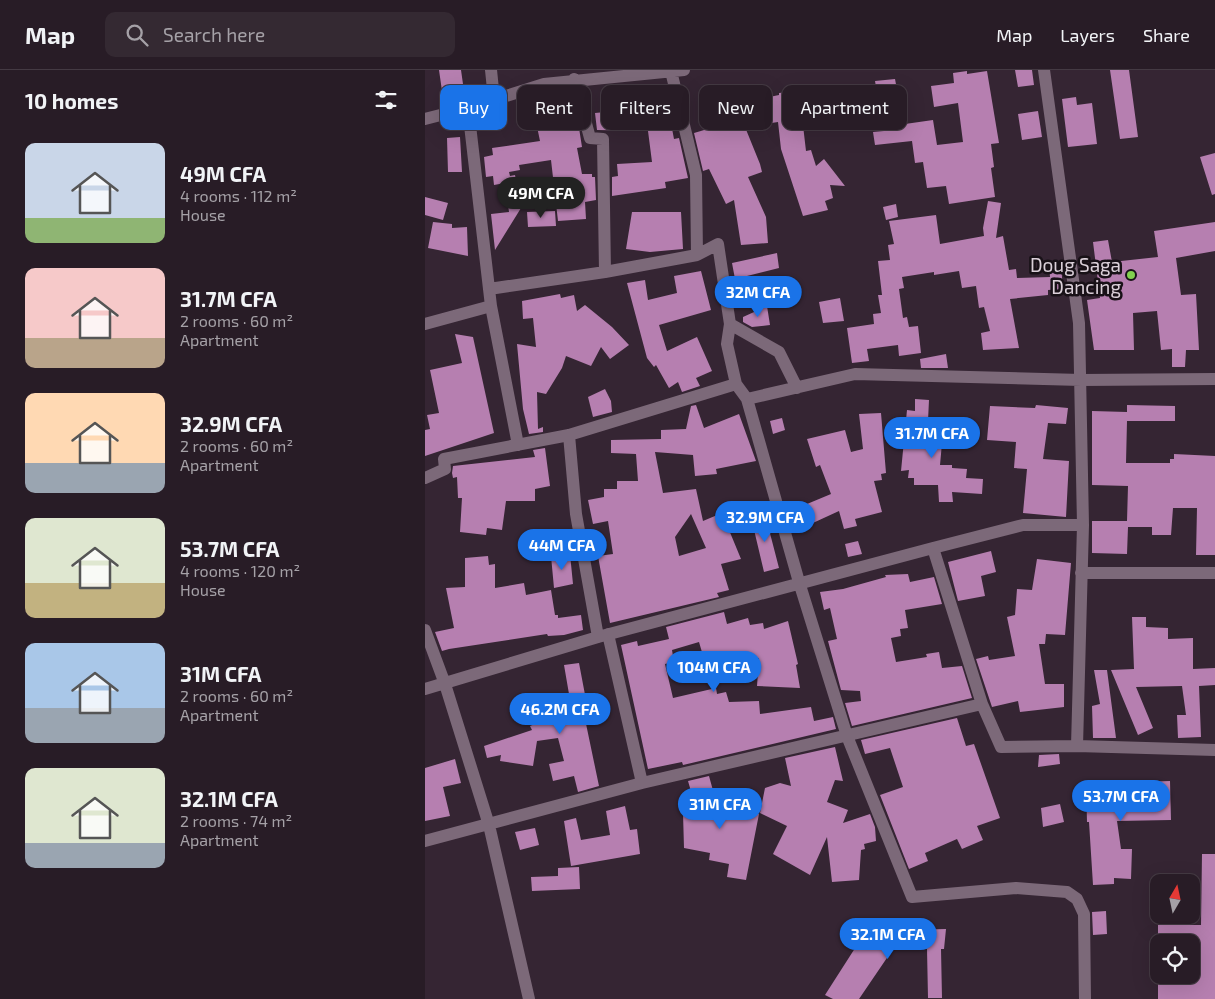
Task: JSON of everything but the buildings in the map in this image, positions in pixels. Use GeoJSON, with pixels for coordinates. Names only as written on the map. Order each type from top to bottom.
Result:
{"type":"FeatureCollection","features":[{"type":"Feature","properties":{"kind":"street"},"geometry":{"type":"LineString","coordinates":[[491,70],[493,85]]}},
{"type":"Feature","properties":{"kind":"street"},"geometry":{"type":"LineString","coordinates":[[1044,70],[1079,322],[1083,525],[1077,746]]}},
{"type":"Feature","properties":{"kind":"street"},"geometry":{"type":"LineString","coordinates":[[507,95],[544,84],[574,79],[678,71],[696,175],[697,255]]}},
{"type":"Feature","properties":{"kind":"street"},"geometry":{"type":"LineString","coordinates":[[574,79],[590,138],[603,140],[605,272]]}},
{"type":"Feature","properties":{"kind":"street"},"geometry":{"type":"LineString","coordinates":[[425,119],[440,115]]}},
{"type":"Feature","properties":{"kind":"street"},"geometry":{"type":"LineString","coordinates":[[471,130],[491,306],[518,444]]}},
{"type":"Feature","properties":{"kind":"street"},"geometry":{"type":"LineString","coordinates":[[489,289],[605,272],[697,255],[718,244],[730,324],[727,344],[736,384],[747,399],[799,582],[847,736],[904,882],[912,897],[1016,888],[1067,892],[1077,899],[1084,914],[1085,999]]}},
{"type":"Feature","properties":{"kind":"street"},"geometry":{"type":"LineString","coordinates":[[425,324],[491,306]]}},
{"type":"Feature","properties":{"kind":"street"},"geometry":{"type":"LineString","coordinates":[[730,324],[779,352],[797,388]]}},
{"type":"Feature","properties":{"kind":"street"},"geometry":{"type":"LineString","coordinates":[[747,399],[855,374],[1081,380],[1215,379]]}},
{"type":"Feature","properties":{"kind":"street"},"geometry":{"type":"LineString","coordinates":[[425,478],[445,469],[444,459],[569,435],[736,384]]}},
{"type":"Feature","properties":{"kind":"street"},"geometry":{"type":"LineString","coordinates":[[569,435],[576,514],[603,635],[642,783]]}},
{"type":"Feature","properties":{"kind":"street"},"geometry":{"type":"LineString","coordinates":[[425,689],[603,635],[799,582],[1023,525],[1083,525]]}},
{"type":"Feature","properties":{"kind":"street"},"geometry":{"type":"LineString","coordinates":[[933,548],[982,704],[1001,747],[1077,746],[1215,750]]}},
{"type":"Feature","properties":{"kind":"street"},"geometry":{"type":"LineString","coordinates":[[1081,573],[1215,573]]}},
{"type":"Feature","properties":{"kind":"street"},"geometry":{"type":"LineString","coordinates":[[425,630],[445,684],[489,825],[529,999]]}},
{"type":"Feature","properties":{"kind":"street"},"geometry":{"type":"LineString","coordinates":[[425,841],[642,783],[982,704]]}},
{"type":"Feature","properties":{"kind":"place","name":"Doug Saga Dancing"},"geometry":{"type":"Point","coordinates":[1131,275]}}]}
